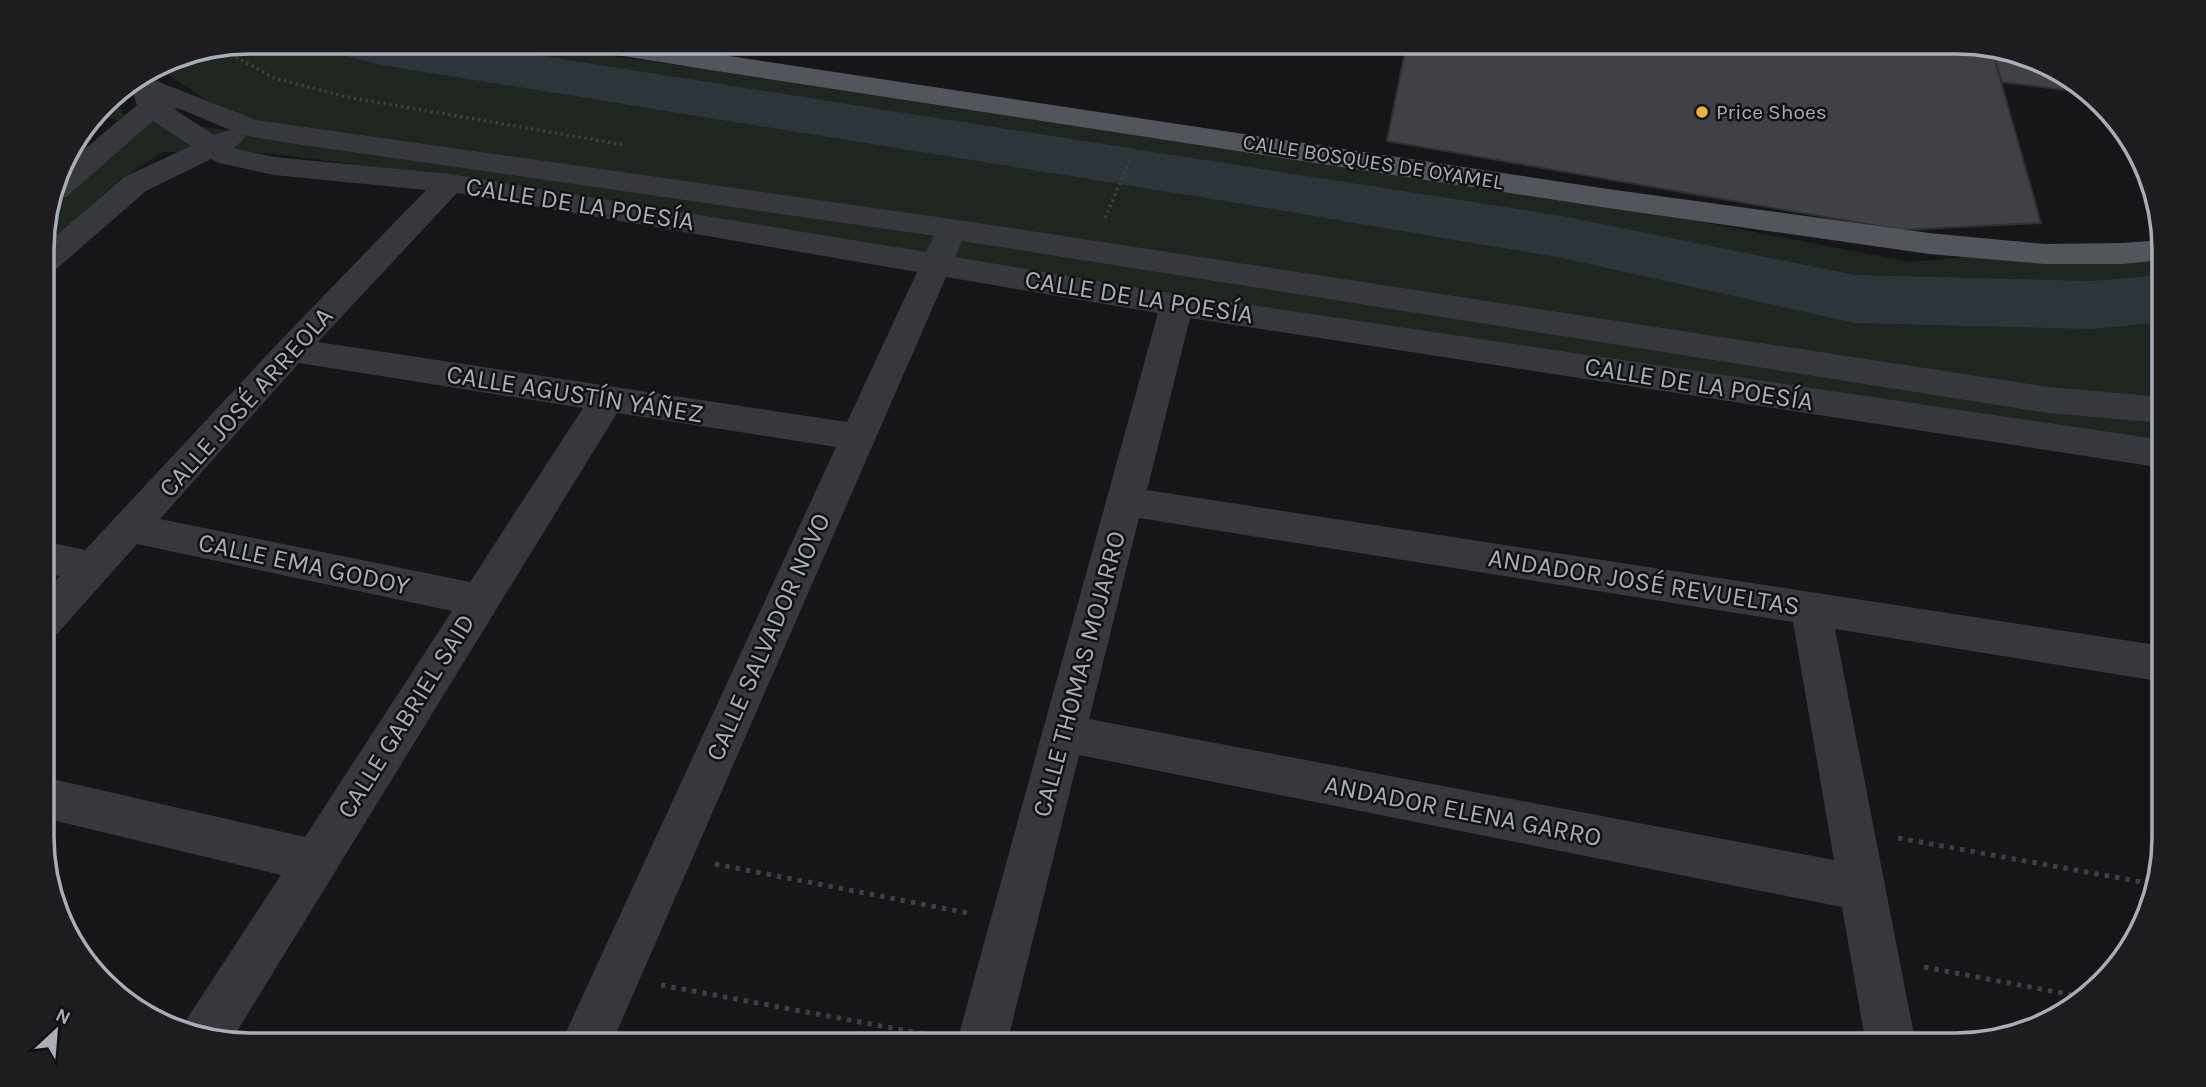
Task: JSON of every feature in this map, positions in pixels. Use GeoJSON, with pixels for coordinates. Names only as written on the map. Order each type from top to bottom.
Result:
{"type":"FeatureCollection","features":[{"type":"Feature","properties":{"kind":"main road","name":"CALLE BOSQUES DE OYAMEL"},"geometry":{"type":"LineString","coordinates":[[666,55],[899,92],[1148,126],[1649,205],[2003,254],[2129,254],[2152,251]]}},
{"type":"Feature","properties":{"kind":"street","name":"CALLE DE LA POESÍA"},"geometry":{"type":"LineString","coordinates":[[145,90],[183,98],[250,128],[944,246],[1177,305],[2152,452]]}},
{"type":"Feature","properties":{"kind":"street","name":"CALLE DE LA POESÍA"},"geometry":{"type":"LineString","coordinates":[[145,90],[213,148],[229,157],[274,166],[450,183],[944,246],[2152,415]]}},
{"type":"Feature","properties":{"kind":"street"},"geometry":{"type":"LineString","coordinates":[[70,174],[145,90]]}},
{"type":"Feature","properties":{"kind":"street"},"geometry":{"type":"LineString","coordinates":[[55,254],[135,184],[250,128]]}},
{"type":"Feature","properties":{"kind":"street","name":"CALLE JOSÉ ARREOLA"},"geometry":{"type":"LineString","coordinates":[[54,610],[291,350],[450,183]]}},
{"type":"Feature","properties":{"kind":"street","name":"CALLE SALVADOR NOVO"},"geometry":{"type":"LineString","coordinates":[[590,1033],[944,246]]}},
{"type":"Feature","properties":{"kind":"street","name":"CALLE THOMAS MOJARRO"},"geometry":{"type":"LineString","coordinates":[[986,1033],[1177,305]]}},
{"type":"Feature","properties":{"kind":"street","name":"CALLE AGUSTÍN YÁÑEZ"},"geometry":{"type":"LineString","coordinates":[[291,350],[858,437]]}},
{"type":"Feature","properties":{"kind":"street","name":"CALLE GABRIEL SAID"},"geometry":{"type":"LineString","coordinates":[[210,1028],[607,399]]}},
{"type":"Feature","properties":{"kind":"street","name":"ANDADOR JOSÉ REVUELTAS"},"geometry":{"type":"LineString","coordinates":[[1125,500],[2152,662]]}},
{"type":"Feature","properties":{"kind":"street","name":"CALLE EMA GODOY"},"geometry":{"type":"LineString","coordinates":[[131,528],[478,600]]}},
{"type":"Feature","properties":{"kind":"street"},"geometry":{"type":"LineString","coordinates":[[54,559],[94,568]]}},
{"type":"Feature","properties":{"kind":"street"},"geometry":{"type":"LineString","coordinates":[[1811,608],[1889,1032]]}},
{"type":"Feature","properties":{"kind":"street","name":"ANDADOR ELENA GARRO"},"geometry":{"type":"LineString","coordinates":[[1063,733],[1863,888]]}},
{"type":"Feature","properties":{"kind":"street"},"geometry":{"type":"LineString","coordinates":[[54,799],[315,861]]}},
{"type":"Feature","properties":{"kind":"path"},"geometry":{"type":"LineString","coordinates":[[1105,218],[1134,152]]}},
{"type":"Feature","properties":{"kind":"path"},"geometry":{"type":"LineString","coordinates":[[1852,830],[2146,883]]}},
{"type":"Feature","properties":{"kind":"path"},"geometry":{"type":"LineString","coordinates":[[671,855],[1013,922]]}},
{"type":"Feature","properties":{"kind":"path"},"geometry":{"type":"LineString","coordinates":[[1875,957],[2072,995]]}},
{"type":"Feature","properties":{"kind":"path"},"geometry":{"type":"LineString","coordinates":[[615,977],[920,1033]]}},
{"type":"Feature","properties":{"kind":"shaded area"},"geometry":{"type":"Polygon","coordinates":[[[237,55],[603,55],[1486,180],[1909,262],[2151,242],[2152,399],[1931,382],[250,128],[165,73],[212,58],[237,55]]]}},
{"type":"Feature","properties":{"kind":"shaded area"},"geometry":{"type":"Polygon","coordinates":[[[120,104],[123,115],[139,118],[156,107],[203,127],[2086,409],[2152,412],[2152,439],[1242,304],[474,180],[266,153],[163,152],[118,181],[55,237],[61,199],[67,181],[134,124],[107,117],[120,104]]]}},
{"type":"Feature","properties":{"kind":"building","name":"Price Shoes"},"geometry":{"type":"Polygon","coordinates":[[[1405,54],[1982,56],[1994,58],[2041,223],[1901,230],[1387,141],[1405,54]]]}},
{"type":"Feature","properties":{"kind":"building"},"geometry":{"type":"Polygon","coordinates":[[[1995,59],[2043,74],[2069,91],[2002,82],[1995,59]]]}},
{"type":"Feature","properties":{"kind":"waterway"},"geometry":{"type":"LineString","coordinates":[[426,55],[1562,237],[1855,299],[2093,305],[2152,300]]}},
{"type":"Feature","properties":{"kind":"place","name":"Price Shoes"},"geometry":{"type":"Point","coordinates":[1702,112]}}]}
